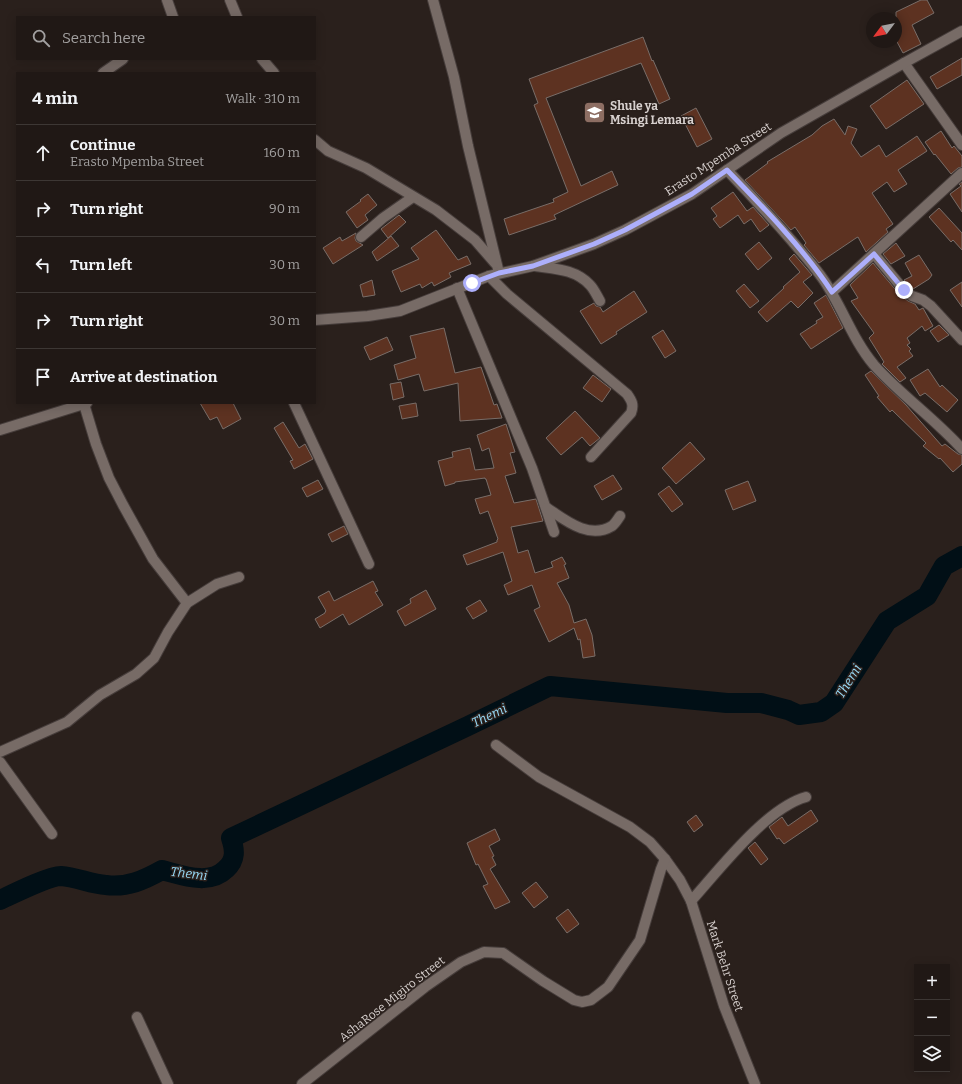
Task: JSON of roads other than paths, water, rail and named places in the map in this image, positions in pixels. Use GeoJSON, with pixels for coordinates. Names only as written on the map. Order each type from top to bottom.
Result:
{"type":"FeatureCollection","features":[{"type":"Feature","properties":{"kind":"street"},"geometry":{"type":"LineString","coordinates":[[167,0],[173,16]]}},
{"type":"Feature","properties":{"kind":"street"},"geometry":{"type":"LineString","coordinates":[[230,0],[237,16]]}},
{"type":"Feature","properties":{"kind":"street"},"geometry":{"type":"LineString","coordinates":[[433,0],[454,77],[468,146],[498,268]]}},
{"type":"Feature","properties":{"kind":"street","name":"Erasto Mpemba Street"},"geometry":{"type":"LineString","coordinates":[[316,320],[385,314],[417,305],[489,276],[498,268],[533,266],[594,244],[625,230],[692,194],[781,133],[904,62],[962,31]]}},
{"type":"Feature","properties":{"kind":"street"},"geometry":{"type":"LineString","coordinates":[[104,72],[122,60]]}},
{"type":"Feature","properties":{"kind":"street"},"geometry":{"type":"LineString","coordinates":[[263,60],[273,72]]}},
{"type":"Feature","properties":{"kind":"street"},"geometry":{"type":"LineString","coordinates":[[904,62],[962,145]]}},
{"type":"Feature","properties":{"kind":"street"},"geometry":{"type":"LineString","coordinates":[[316,141],[328,150],[366,168],[436,210],[475,240],[498,268]]}},
{"type":"Feature","properties":{"kind":"street"},"geometry":{"type":"LineString","coordinates":[[727,170],[812,264],[832,292],[859,345],[874,364],[962,448]]}},
{"type":"Feature","properties":{"kind":"street"},"geometry":{"type":"LineString","coordinates":[[832,292],[962,174]]}},
{"type":"Feature","properties":{"kind":"street"},"geometry":{"type":"LineString","coordinates":[[361,237],[383,218],[413,197]]}},
{"type":"Feature","properties":{"kind":"street"},"geometry":{"type":"LineString","coordinates":[[874,254],[904,290],[912,296],[923,300],[932,306],[962,340]]}},
{"type":"Feature","properties":{"kind":"street"},"geometry":{"type":"LineString","coordinates":[[533,266],[568,271],[578,276],[591,286],[600,301]]}},
{"type":"Feature","properties":{"kind":"street"},"geometry":{"type":"LineString","coordinates":[[489,276],[507,294],[627,394],[632,401],[633,408],[631,413],[591,457]]}},
{"type":"Feature","properties":{"kind":"street"},"geometry":{"type":"LineString","coordinates":[[457,288],[524,448],[554,532]]}},
{"type":"Feature","properties":{"kind":"street"},"geometry":{"type":"LineString","coordinates":[[0,430],[86,404],[98,451],[109,478],[153,559],[187,603]]}},
{"type":"Feature","properties":{"kind":"street"},"geometry":{"type":"LineString","coordinates":[[294,404],[368,564]]}},
{"type":"Feature","properties":{"kind":"street"},"geometry":{"type":"LineString","coordinates":[[546,508],[573,525],[599,532],[613,525],[620,516]]}},
{"type":"Feature","properties":{"kind":"street"},"geometry":{"type":"LineString","coordinates":[[0,752],[67,722],[100,695],[136,674],[154,658],[168,632],[187,603],[217,584],[239,577]]}},
{"type":"Feature","properties":{"kind":"street","name":"Mark Behr Street"},"geometry":{"type":"LineString","coordinates":[[496,745],[539,777],[630,827],[650,842],[665,859],[680,880],[691,902],[724,1006],[755,1084]]}},
{"type":"Feature","properties":{"kind":"street"},"geometry":{"type":"LineString","coordinates":[[0,762],[52,834]]}},
{"type":"Feature","properties":{"kind":"street"},"geometry":{"type":"LineString","coordinates":[[691,902],[733,854],[763,823],[796,800],[806,797]]}},
{"type":"Feature","properties":{"kind":"street","name":"AshaRose Migiro Street"},"geometry":{"type":"LineString","coordinates":[[302,1084],[425,987],[461,962],[484,952],[503,953],[543,981],[574,1000],[582,1002],[591,1000],[608,987],[640,940],[665,859]]}},
{"type":"Feature","properties":{"kind":"street"},"geometry":{"type":"LineString","coordinates":[[136,1017],[168,1084]]}},
{"type":"Feature","properties":{"kind":"waterway","name":"Themi"},"geometry":{"type":"LineString","coordinates":[[0,900],[40,882],[61,876],[114,886],[135,882],[162,870],[195,878],[212,877],[226,869],[232,862],[234,851],[231,838],[550,686],[727,703],[761,703],[788,710],[799,715],[821,712],[834,703],[887,621],[927,596],[944,566],[962,556]]}},
{"type":"Feature","properties":{"kind":"place","name":"Shule ya Msingi Lemara"},"geometry":{"type":"Point","coordinates":[594,113]}}]}
